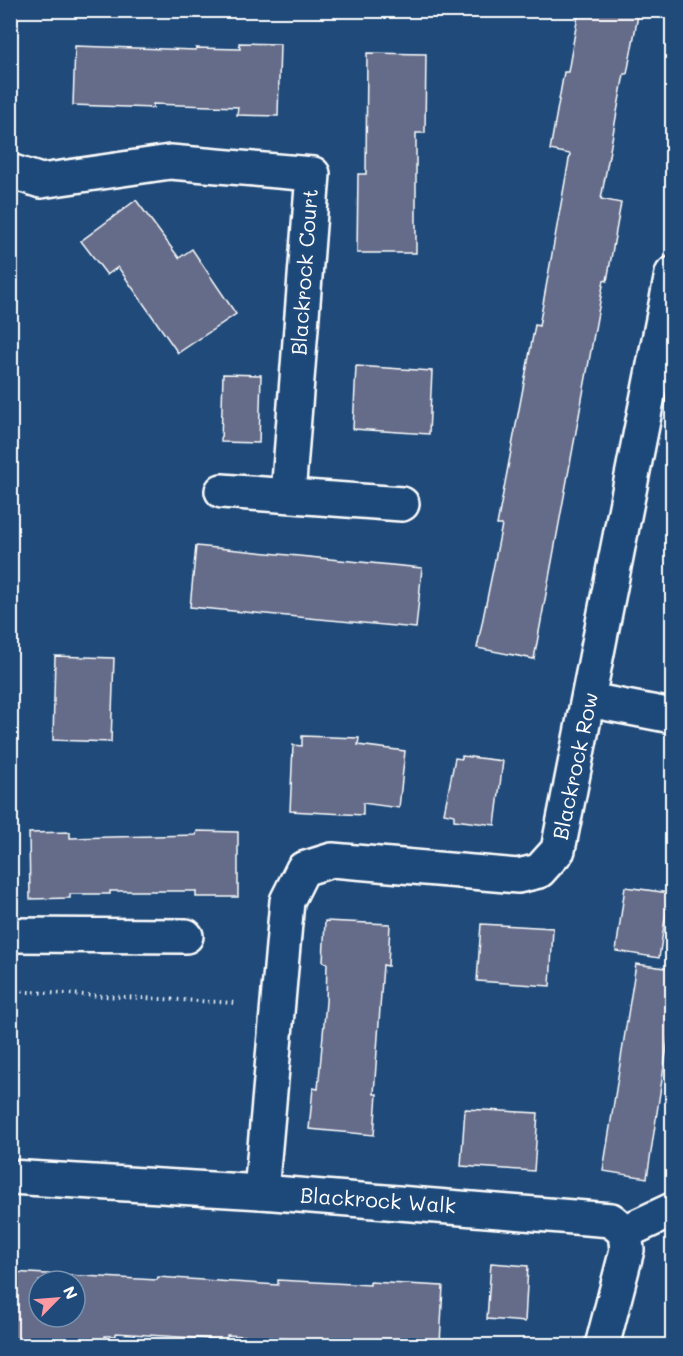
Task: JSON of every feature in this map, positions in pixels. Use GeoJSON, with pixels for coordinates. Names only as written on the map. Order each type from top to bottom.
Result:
{"type":"FeatureCollection","features":[{"type":"Feature","properties":{"kind":"street","name":"Blackrock Court"},"geometry":{"type":"LineString","coordinates":[[10,171],[41,181],[170,162],[313,174],[288,495]]}},
{"type":"Feature","properties":{"kind":"street","name":"Blackrock Row"},"geometry":{"type":"LineString","coordinates":[[261,1192],[287,901],[303,869],[332,860],[518,876],[539,871],[558,850],[672,274]]}},
{"type":"Feature","properties":{"kind":"street"},"geometry":{"type":"LineString","coordinates":[[222,491],[402,504]]}},
{"type":"Feature","properties":{"kind":"street"},"geometry":{"type":"LineString","coordinates":[[589,700],[672,717]]}},
{"type":"Feature","properties":{"kind":"street"},"geometry":{"type":"LineString","coordinates":[[10,935],[186,936]]}},
{"type":"Feature","properties":{"kind":"street","name":"Blackrock Walk"},"geometry":{"type":"LineString","coordinates":[[10,1177],[261,1192],[611,1220],[625,1232]]}},
{"type":"Feature","properties":{"kind":"street"},"geometry":{"type":"LineString","coordinates":[[602,1346],[627,1250],[625,1232],[672,1210]]}},
{"type":"Feature","properties":{"kind":"path"},"geometry":{"type":"LineString","coordinates":[[10,992],[278,1005]]}},
{"type":"Feature","properties":{"kind":"building"},"geometry":{"type":"Polygon","coordinates":[[[579,10],[639,10],[627,74],[624,74],[601,199],[621,203],[607,281],[604,280],[534,659],[477,648],[502,525],[497,525],[535,325],[539,326],[570,154],[550,150],[564,72],[568,72],[579,10]]]}},
{"type":"Feature","properties":{"kind":"building"},"geometry":{"type":"Polygon","coordinates":[[[239,43],[280,44],[278,116],[237,115],[238,107],[153,104],[153,108],[73,105],[75,46],[196,50],[196,48],[240,49],[239,43]]]}},
{"type":"Feature","properties":{"kind":"building"},"geometry":{"type":"Polygon","coordinates":[[[367,53],[426,54],[425,133],[416,133],[416,253],[357,253],[358,174],[366,174],[367,53]]]}},
{"type":"Feature","properties":{"kind":"building"},"geometry":{"type":"Polygon","coordinates":[[[136,200],[179,258],[192,249],[236,314],[178,353],[118,267],[107,275],[81,241],[136,200]]]}},
{"type":"Feature","properties":{"kind":"building"},"geometry":{"type":"Polygon","coordinates":[[[356,366],[432,371],[429,434],[353,429],[356,366]]]}},
{"type":"Feature","properties":{"kind":"building"},"geometry":{"type":"Polygon","coordinates":[[[223,374],[261,375],[259,443],[221,442],[223,374]]]}},
{"type":"Feature","properties":{"kind":"building"},"geometry":{"type":"Polygon","coordinates":[[[196,546],[422,568],[416,628],[190,607],[196,546]]]}},
{"type":"Feature","properties":{"kind":"building"},"geometry":{"type":"Polygon","coordinates":[[[55,656],[114,658],[111,742],[53,740],[55,656]]]}},
{"type":"Feature","properties":{"kind":"building"},"geometry":{"type":"Polygon","coordinates":[[[302,736],[359,738],[358,745],[405,751],[399,808],[363,803],[363,815],[290,811],[293,745],[302,746],[302,736]]]}},
{"type":"Feature","properties":{"kind":"building"},"geometry":{"type":"Polygon","coordinates":[[[462,756],[503,761],[495,825],[454,820],[454,815],[444,813],[455,758],[462,759],[462,756]]]}},
{"type":"Feature","properties":{"kind":"building"},"geometry":{"type":"Polygon","coordinates":[[[197,831],[238,832],[238,897],[196,897],[196,891],[110,891],[110,894],[70,894],[70,898],[30,899],[29,833],[70,832],[70,838],[196,835],[197,831]]]}},
{"type":"Feature","properties":{"kind":"building"},"geometry":{"type":"Polygon","coordinates":[[[625,887],[669,893],[659,958],[616,951],[625,887]]]}},
{"type":"Feature","properties":{"kind":"building"},"geometry":{"type":"Polygon","coordinates":[[[325,921],[390,924],[388,966],[383,965],[374,1094],[377,1094],[374,1135],[309,1129],[313,1088],[318,1089],[326,1002],[327,963],[323,962],[325,921]]]}},
{"type":"Feature","properties":{"kind":"building"},"geometry":{"type":"Polygon","coordinates":[[[481,924],[553,928],[550,986],[477,981],[481,924]]]}},
{"type":"Feature","properties":{"kind":"building"},"geometry":{"type":"Polygon","coordinates":[[[636,964],[672,969],[672,1014],[647,1178],[603,1171],[636,964]]]}},
{"type":"Feature","properties":{"kind":"building"},"geometry":{"type":"Polygon","coordinates":[[[465,1109],[538,1113],[534,1171],[461,1166],[465,1109]]]}},
{"type":"Feature","properties":{"kind":"building"},"geometry":{"type":"Polygon","coordinates":[[[491,1263],[528,1266],[525,1322],[487,1319],[491,1263]]]}},
{"type":"Feature","properties":{"kind":"building"},"geometry":{"type":"Polygon","coordinates":[[[10,1272],[27,1273],[27,1329],[87,1329],[87,1276],[157,1280],[158,1277],[278,1285],[278,1280],[443,1286],[440,1344],[348,1339],[347,1342],[227,1335],[227,1340],[116,1333],[116,1336],[105,1336],[104,1346],[10,1344],[10,1272]]]}}]}
